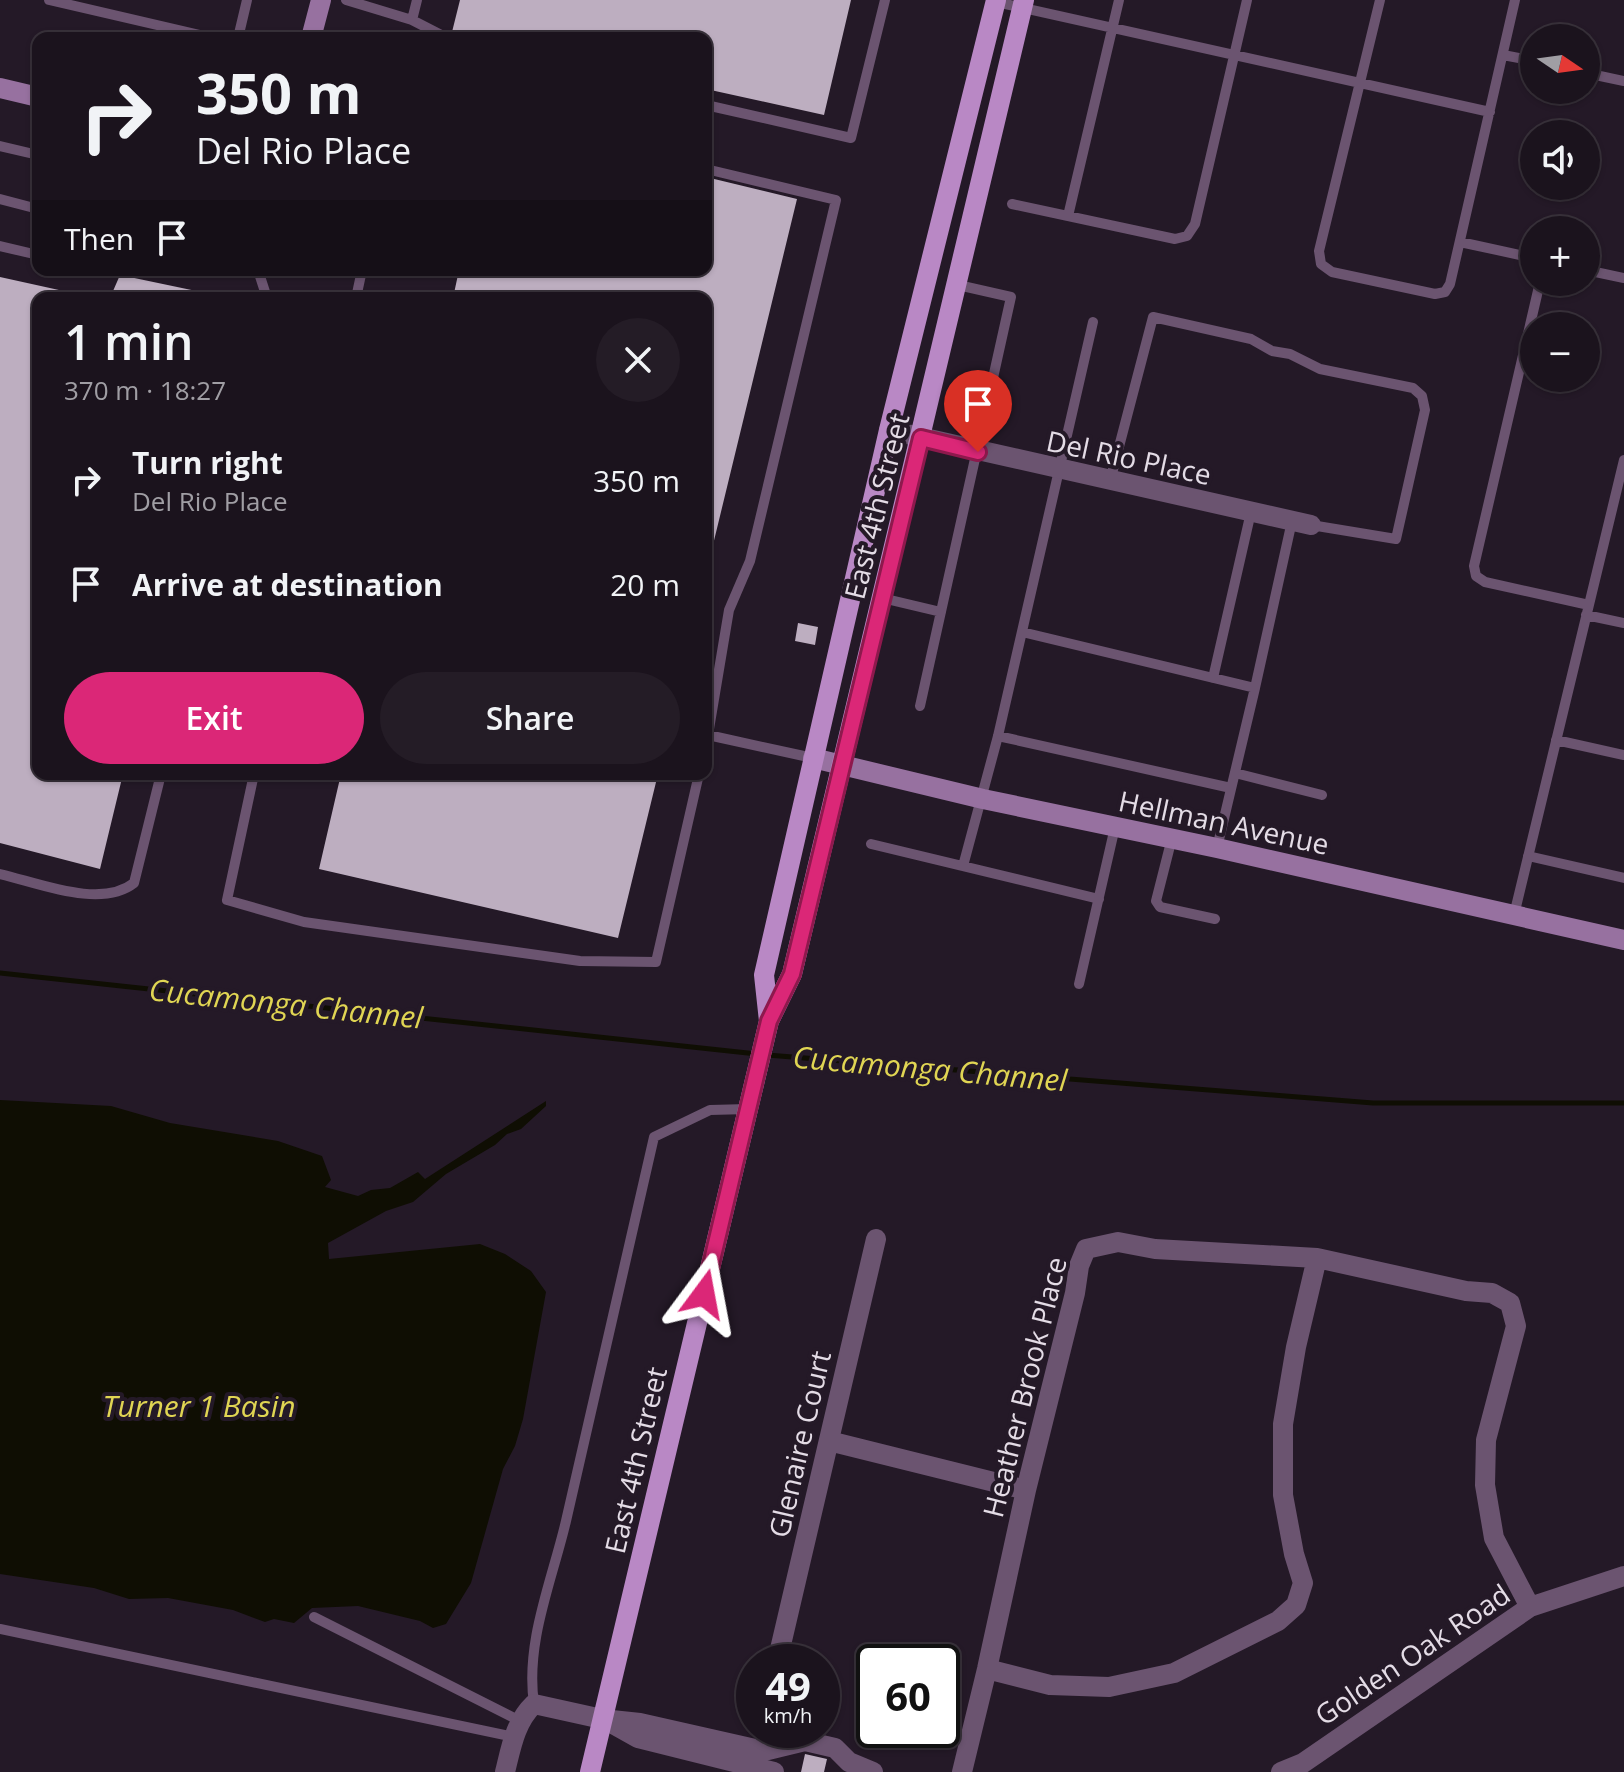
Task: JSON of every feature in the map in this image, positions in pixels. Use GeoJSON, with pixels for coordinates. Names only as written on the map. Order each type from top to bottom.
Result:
{"type":"FeatureCollection","features":[{"type":"Feature","properties":{"kind":"main road","name":"East 4th Street"},"geometry":{"type":"LineString","coordinates":[[769,1021],[764,975],[889,430],[993,0]]}},
{"type":"Feature","properties":{"kind":"main road","name":"East 4th Street"},"geometry":{"type":"LineString","coordinates":[[590,1772],[769,1021],[792,974],[1024,4]]}},
{"type":"Feature","properties":{"kind":"street"},"geometry":{"type":"LineString","coordinates":[[313,32],[321,0]]}},
{"type":"Feature","properties":{"kind":"street"},"geometry":{"type":"LineString","coordinates":[[0,88],[32,96]]}},
{"type":"Feature","properties":{"kind":"street","name":"Del Rio Place"},"geometry":{"type":"LineString","coordinates":[[889,430],[1301,523]]}},
{"type":"Feature","properties":{"kind":"street","name":"Hellman Avenue"},"geometry":{"type":"LineString","coordinates":[[813,758],[983,799],[1172,838],[1624,940]]}},
{"type":"Feature","properties":{"kind":"street","name":"Glenaire Court"},"geometry":{"type":"LineString","coordinates":[[781,1644],[876,1239]]}},
{"type":"Feature","properties":{"kind":"street","name":"Heather Brook Place"},"geometry":{"type":"LineString","coordinates":[[962,1772],[1079,1266],[1086,1249],[1118,1242],[1155,1249],[1317,1258],[1466,1291],[1492,1293],[1510,1303],[1516,1326],[1486,1440],[1485,1485],[1494,1538],[1530,1607]]}},
{"type":"Feature","properties":{"kind":"street"},"geometry":{"type":"LineString","coordinates":[[987,1669],[1050,1685],[1109,1687],[1174,1673],[1278,1621],[1296,1605],[1303,1583],[1283,1495],[1283,1424],[1296,1347],[1317,1258]]}},
{"type":"Feature","properties":{"kind":"street"},"geometry":{"type":"LineString","coordinates":[[829,1441],[1026,1490]]}},
{"type":"Feature","properties":{"kind":"street","name":"Golden Oak Road"},"geometry":{"type":"LineString","coordinates":[[1281,1772],[1305,1767],[1530,1607],[1624,1576]]}},
{"type":"Feature","properties":{"kind":"street"},"geometry":{"type":"LineString","coordinates":[[505,1772],[517,1729],[534,1704],[602,1719],[640,1723],[764,1751],[805,1741],[835,1748],[849,1762],[873,1772]]}},
{"type":"Feature","properties":{"kind":"street"},"geometry":{"type":"LineString","coordinates":[[602,1719],[638,1738],[774,1772]]}},
{"type":"Feature","properties":{"kind":"street"},"geometry":{"type":"LineString","coordinates":[[517,1729],[523,1741],[517,1772]]}},
{"type":"Feature","properties":{"kind":"lane"},"geometry":{"type":"LineString","coordinates":[[49,0],[187,32]]}},
{"type":"Feature","properties":{"kind":"lane"},"geometry":{"type":"LineString","coordinates":[[239,32],[247,0]]}},
{"type":"Feature","properties":{"kind":"lane"},"geometry":{"type":"LineString","coordinates":[[346,0],[412,20],[435,32]]}},
{"type":"Feature","properties":{"kind":"lane"},"geometry":{"type":"LineString","coordinates":[[412,20],[417,0]]}},
{"type":"Feature","properties":{"kind":"lane"},"geometry":{"type":"LineString","coordinates":[[712,106],[851,138],[885,0]]}},
{"type":"Feature","properties":{"kind":"lane"},"geometry":{"type":"LineString","coordinates":[[993,0],[1024,4],[1113,28],[1490,112]]}},
{"type":"Feature","properties":{"kind":"lane"},"geometry":{"type":"LineString","coordinates":[[1068,216],[1119,0]]}},
{"type":"Feature","properties":{"kind":"lane"},"geometry":{"type":"LineString","coordinates":[[1012,204],[1175,239],[1187,236],[1195,224],[1247,0]]}},
{"type":"Feature","properties":{"kind":"lane"},"geometry":{"type":"LineString","coordinates":[[1380,0],[1319,251],[1321,264],[1332,272],[1435,294],[1445,292],[1450,284],[1515,0]]}},
{"type":"Feature","properties":{"kind":"lane"},"geometry":{"type":"LineString","coordinates":[[1503,55],[1520,58]]}},
{"type":"Feature","properties":{"kind":"lane"},"geometry":{"type":"LineString","coordinates":[[1600,76],[1624,81]]}},
{"type":"Feature","properties":{"kind":"lane"},"geometry":{"type":"LineString","coordinates":[[0,146],[32,154]]}},
{"type":"Feature","properties":{"kind":"lane"},"geometry":{"type":"LineString","coordinates":[[712,170],[836,200],[750,561],[729,610],[712,710]]}},
{"type":"Feature","properties":{"kind":"lane"},"geometry":{"type":"LineString","coordinates":[[0,199],[32,207]]}},
{"type":"Feature","properties":{"kind":"lane"},"geometry":{"type":"LineString","coordinates":[[1460,242],[1520,255]]}},
{"type":"Feature","properties":{"kind":"lane"},"geometry":{"type":"LineString","coordinates":[[0,246],[32,254]]}},
{"type":"Feature","properties":{"kind":"lane"},"geometry":{"type":"LineString","coordinates":[[1600,273],[1624,278]]}},
{"type":"Feature","properties":{"kind":"lane"},"geometry":{"type":"LineString","coordinates":[[920,706],[1011,297],[958,285]]}},
{"type":"Feature","properties":{"kind":"lane"},"geometry":{"type":"LineString","coordinates":[[1537,296],[1474,566],[1476,576],[1485,582],[1624,623]]}},
{"type":"Feature","properties":{"kind":"lane"},"geometry":{"type":"LineString","coordinates":[[1110,481],[1153,317],[1251,339],[1272,351],[1290,354],[1320,369],[1413,388],[1422,396],[1425,410],[1396,539],[1301,523],[1255,688],[1217,848]]}},
{"type":"Feature","properties":{"kind":"lane"},"geometry":{"type":"LineString","coordinates":[[963,866],[983,799],[1093,322]]}},
{"type":"Feature","properties":{"kind":"lane"},"geometry":{"type":"LineString","coordinates":[[1514,915],[1620,490],[1624,460]]}},
{"type":"Feature","properties":{"kind":"lane"},"geometry":{"type":"LineString","coordinates":[[1213,678],[1251,512]]}},
{"type":"Feature","properties":{"kind":"lane"},"geometry":{"type":"LineString","coordinates":[[882,598],[941,612]]}},
{"type":"Feature","properties":{"kind":"lane"},"geometry":{"type":"LineString","coordinates":[[1022,632],[1255,688]]}},
{"type":"Feature","properties":{"kind":"lane"},"geometry":{"type":"LineString","coordinates":[[998,736],[1231,788]]}},
{"type":"Feature","properties":{"kind":"lane"},"geometry":{"type":"LineString","coordinates":[[1556,740],[1624,755]]}},
{"type":"Feature","properties":{"kind":"lane"},"geometry":{"type":"LineString","coordinates":[[712,741],[813,758]]}},
{"type":"Feature","properties":{"kind":"lane"},"geometry":{"type":"LineString","coordinates":[[1235,773],[1322,795]]}},
{"type":"Feature","properties":{"kind":"lane"},"geometry":{"type":"LineString","coordinates":[[0,874],[96,896],[122,893],[134,883],[160,780]]}},
{"type":"Feature","properties":{"kind":"lane"},"geometry":{"type":"LineString","coordinates":[[253,780],[227,900],[304,922],[580,961],[618,963],[656,962],[698,780]]}},
{"type":"Feature","properties":{"kind":"lane"},"geometry":{"type":"LineString","coordinates":[[1079,984],[1115,827]]}},
{"type":"Feature","properties":{"kind":"lane"},"geometry":{"type":"LineString","coordinates":[[1172,838],[1156,901],[1160,907],[1215,919]]}},
{"type":"Feature","properties":{"kind":"lane"},"geometry":{"type":"LineString","coordinates":[[871,844],[1099,899]]}},
{"type":"Feature","properties":{"kind":"lane"},"geometry":{"type":"LineString","coordinates":[[1528,856],[1624,878]]}},
{"type":"Feature","properties":{"kind":"lane"},"geometry":{"type":"LineString","coordinates":[[534,1704],[530,1677],[534,1645],[565,1525],[654,1137],[710,1110],[748,1109]]}},
{"type":"Feature","properties":{"kind":"lane"},"geometry":{"type":"LineString","coordinates":[[314,1617],[517,1729]]}},
{"type":"Feature","properties":{"kind":"lane"},"geometry":{"type":"LineString","coordinates":[[0,1629],[517,1729]]}},
{"type":"Feature","properties":{"kind":"water","name":"Turner 1 Basin"},"geometry":{"type":"Polygon","coordinates":[[[0,1100],[111,1106],[170,1123],[278,1141],[322,1156],[331,1180],[325,1187],[358,1196],[371,1190],[390,1188],[418,1172],[425,1179],[546,1101],[546,1106],[521,1129],[507,1134],[495,1145],[446,1174],[413,1202],[386,1211],[328,1243],[329,1259],[480,1244],[505,1254],[531,1271],[546,1292],[523,1419],[515,1446],[503,1469],[471,1583],[446,1624],[433,1628],[420,1621],[358,1606],[312,1608],[294,1623],[274,1619],[265,1622],[233,1610],[168,1598],[129,1599],[94,1588],[0,1574],[0,1100]]]}},
{"type":"Feature","properties":{"kind":"building"},"geometry":{"type":"Polygon","coordinates":[[[460,0],[851,0],[824,115],[712,90],[712,32],[452,32],[460,0]]]}},
{"type":"Feature","properties":{"kind":"building"},"geometry":{"type":"Polygon","coordinates":[[[712,178],[797,199],[712,549],[712,292],[454,292],[458,276],[712,276],[712,178]]]}},
{"type":"Feature","properties":{"kind":"building"},"geometry":{"type":"Polygon","coordinates":[[[120,276],[125,276],[201,292],[113,292],[120,276]]]}},
{"type":"Feature","properties":{"kind":"building"},"geometry":{"type":"Polygon","coordinates":[[[0,277],[68,292],[32,292],[32,780],[122,780],[100,869],[0,843],[0,277]]]}},
{"type":"Feature","properties":{"kind":"building"},"geometry":{"type":"Polygon","coordinates":[[[798,623],[818,627],[815,645],[795,641],[798,623]]]}},
{"type":"Feature","properties":{"kind":"building"},"geometry":{"type":"Polygon","coordinates":[[[340,780],[657,780],[618,938],[319,869],[340,780]]]}},
{"type":"Feature","properties":{"kind":"building"},"geometry":{"type":"Polygon","coordinates":[[[805,1754],[827,1759],[824,1772],[801,1772],[805,1754]]]}},
{"type":"Feature","properties":{"kind":"waterway","name":"Cucamonga Channel"},"geometry":{"type":"LineString","coordinates":[[0,973],[757,1054]]}},
{"type":"Feature","properties":{"kind":"waterway","name":"Cucamonga Channel"},"geometry":{"type":"LineString","coordinates":[[767,1055],[1373,1103],[1624,1103]]}},
{"type":"Feature","properties":{"kind":"route"},"geometry":{"type":"LineString","coordinates":[[704,1294],[769,1021],[792,974],[921,438],[978,452]]}}]}
